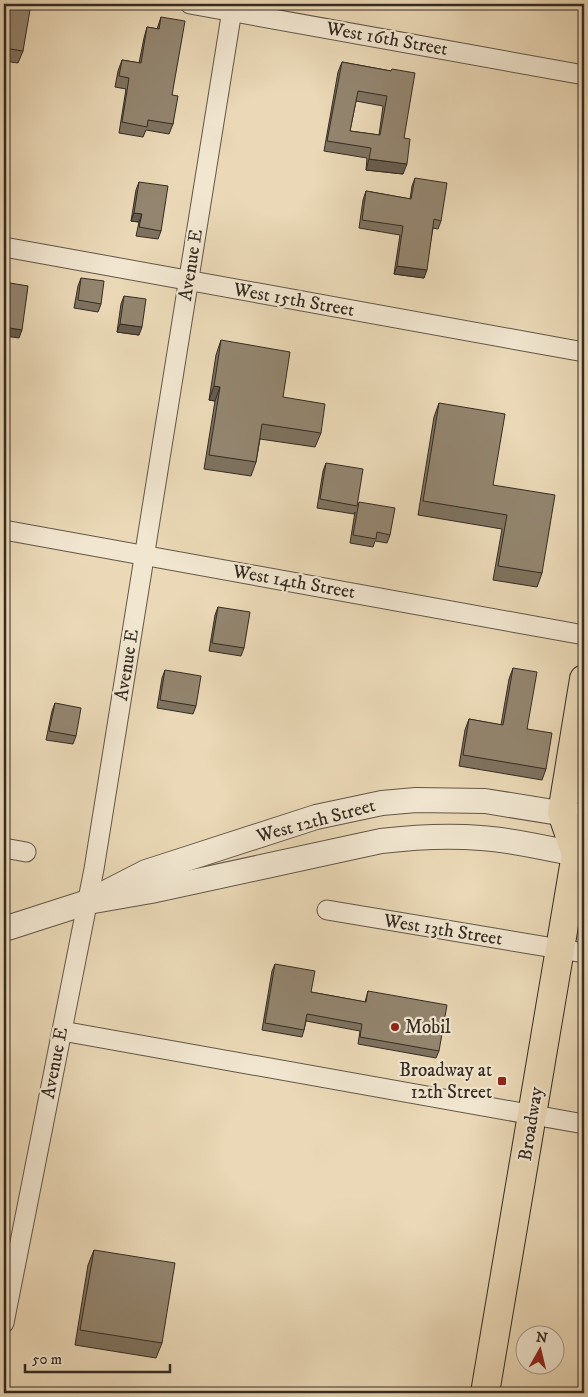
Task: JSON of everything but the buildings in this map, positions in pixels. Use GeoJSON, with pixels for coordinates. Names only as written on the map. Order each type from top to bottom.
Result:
{"type":"FeatureCollection","features":[{"type":"Feature","properties":{"kind":"main road","name":"Broadway"},"geometry":{"type":"LineString","coordinates":[[484,1393],[532,1116],[572,951],[581,850],[573,815],[584,679]]}},
{"type":"Feature","properties":{"kind":"street","name":"West 16th Street"},"geometry":{"type":"LineString","coordinates":[[190,4],[233,7],[584,75]]}},
{"type":"Feature","properties":{"kind":"street","name":"Avenue E"},"geometry":{"type":"LineString","coordinates":[[4,1322],[88,902],[233,7]]}},
{"type":"Feature","properties":{"kind":"street","name":"West 15th Street"},"geometry":{"type":"LineString","coordinates":[[4,247],[188,282],[584,352]]}},
{"type":"Feature","properties":{"kind":"street","name":"West 14th Street"},"geometry":{"type":"LineString","coordinates":[[4,530],[145,554],[584,635]]}},
{"type":"Feature","properties":{"kind":"street","name":"West 12th Street"},"geometry":{"type":"LineString","coordinates":[[88,902],[146,872],[316,817],[348,809],[382,803],[451,800],[484,801],[573,815]]}},
{"type":"Feature","properties":{"kind":"street","name":"West 12th Street"},"geometry":{"type":"LineString","coordinates":[[4,929],[88,902],[151,891],[382,841],[415,837],[482,838],[581,850]]}},
{"type":"Feature","properties":{"kind":"street"},"geometry":{"type":"LineString","coordinates":[[4,848],[26,852]]}},
{"type":"Feature","properties":{"kind":"street","name":"West 13th Street"},"geometry":{"type":"LineString","coordinates":[[327,910],[572,951]]}},
{"type":"Feature","properties":{"kind":"street"},"geometry":{"type":"LineString","coordinates":[[62,1031],[584,1124]]}},
{"type":"Feature","properties":{"kind":"place","name":"Mobil"},"geometry":{"type":"Point","coordinates":[395,1027]}},
{"type":"Feature","properties":{"kind":"place","name":"Broadway at 12th Street"},"geometry":{"type":"Point","coordinates":[502,1081]}}]}
